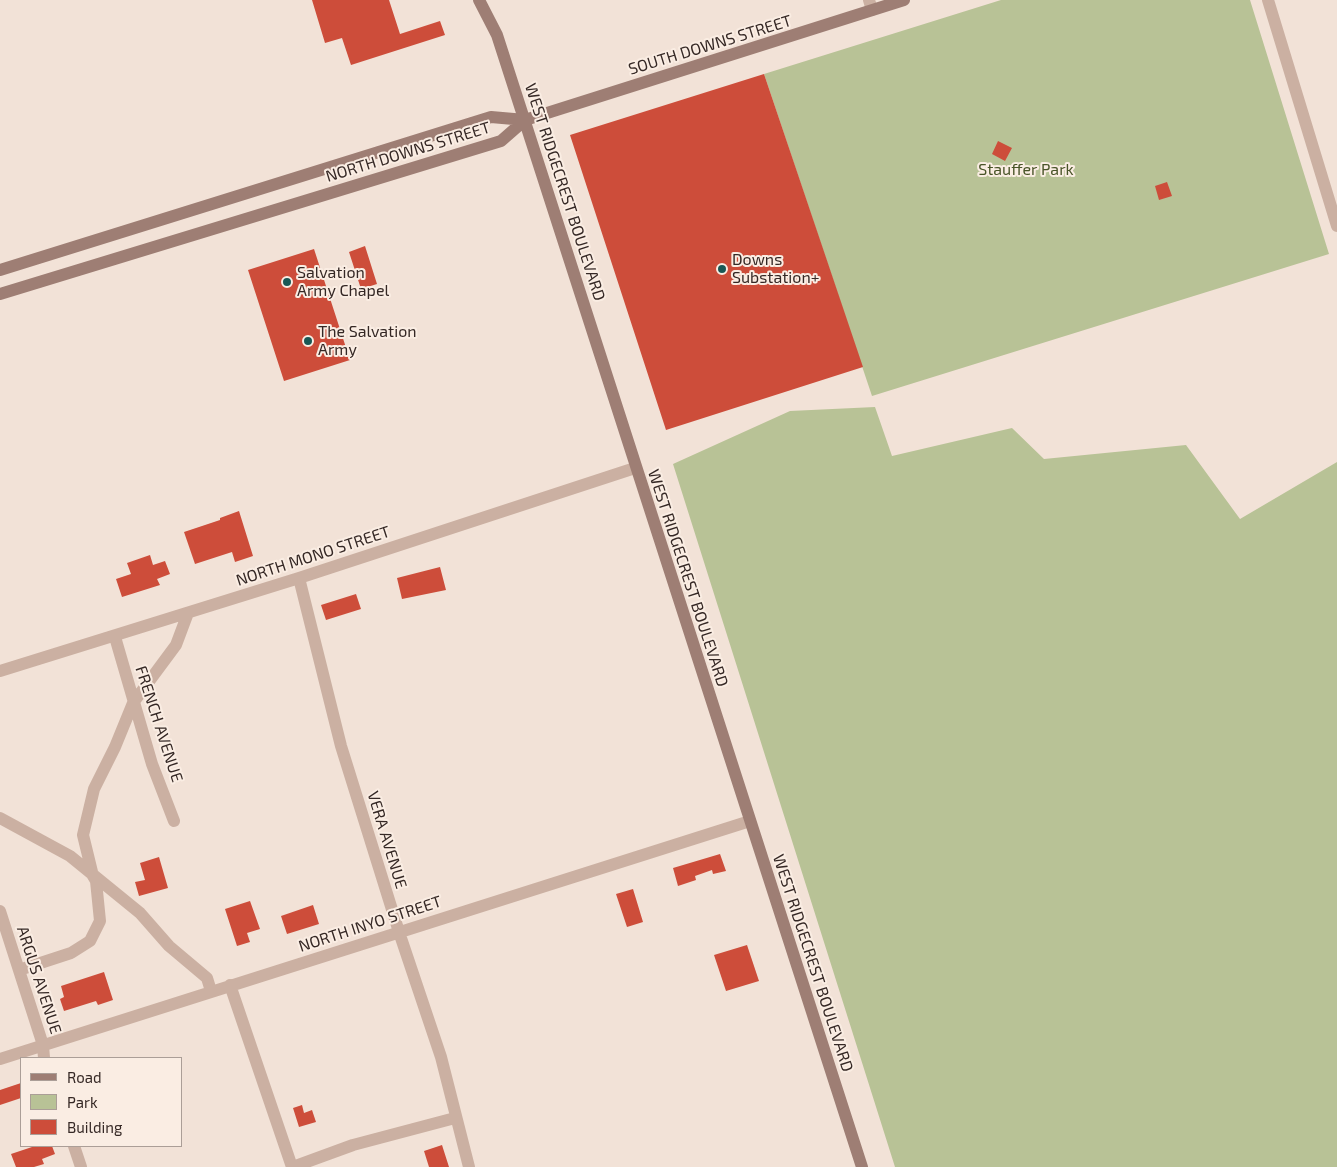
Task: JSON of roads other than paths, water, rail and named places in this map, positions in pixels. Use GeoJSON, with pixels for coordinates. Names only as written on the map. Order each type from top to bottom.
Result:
{"type":"FeatureCollection","features":[{"type":"Feature","properties":{"kind":"main road","name":"WEST RIDGECREST BOULEVARD"},"geometry":{"type":"LineString","coordinates":[[479,0],[497,35],[525,120],[635,468],[862,1167]]}},
{"type":"Feature","properties":{"kind":"main road","name":"SOUTH DOWNS STREET"},"geometry":{"type":"LineString","coordinates":[[525,120],[870,5],[904,0]]}},
{"type":"Feature","properties":{"kind":"main road","name":"NORTH DOWNS STREET"},"geometry":{"type":"LineString","coordinates":[[0,270],[490,117],[525,120]]}},
{"type":"Feature","properties":{"kind":"main road","name":"NORTH DOWNS STREET"},"geometry":{"type":"LineString","coordinates":[[0,294],[501,141],[525,120]]}},
{"type":"Feature","properties":{"kind":"street"},"geometry":{"type":"LineString","coordinates":[[1268,0],[1337,226]]}},
{"type":"Feature","properties":{"kind":"street","name":"NORTH MONO STREET"},"geometry":{"type":"LineString","coordinates":[[0,671],[115,637],[635,468]]}},
{"type":"Feature","properties":{"kind":"street","name":"VERA AVENUE"},"geometry":{"type":"LineString","coordinates":[[299,578],[341,746],[399,932],[441,1057],[469,1167]]}},
{"type":"Feature","properties":{"kind":"street"},"geometry":{"type":"LineString","coordinates":[[19,970],[71,953],[90,941],[100,921],[96,881],[93,876],[84,835],[94,789],[115,747],[133,703],[176,645],[188,613]]}},
{"type":"Feature","properties":{"kind":"street","name":"FRENCH AVENUE"},"geometry":{"type":"LineString","coordinates":[[115,637],[152,764],[174,821]]}},
{"type":"Feature","properties":{"kind":"street"},"geometry":{"type":"LineString","coordinates":[[0,818],[70,856],[140,913],[169,946],[207,978],[211,991]]}},
{"type":"Feature","properties":{"kind":"street","name":"NORTH INYO STREET"},"geometry":{"type":"LineString","coordinates":[[0,1059],[750,821]]}},
{"type":"Feature","properties":{"kind":"street","name":"ARGUS AVENUE"},"geometry":{"type":"LineString","coordinates":[[0,911],[43,1045],[44,1057]]}},
{"type":"Feature","properties":{"kind":"street"},"geometry":{"type":"LineString","coordinates":[[230,985],[292,1167],[353,1145],[455,1118]]}},
{"type":"Feature","properties":{"kind":"street"},"geometry":{"type":"LineString","coordinates":[[74,1147],[81,1167]]}},
{"type":"Feature","properties":{"kind":"place","name":"Downs Substation+"},"geometry":{"type":"Point","coordinates":[722,269]}},
{"type":"Feature","properties":{"kind":"place","name":"Salvation Army Chapel"},"geometry":{"type":"Point","coordinates":[287,282]}},
{"type":"Feature","properties":{"kind":"place","name":"The Salvation Army"},"geometry":{"type":"Point","coordinates":[308,341]}},
{"type":"Feature","properties":{"kind":"park label","name":"Stauffer Park"},"geometry":{"type":"Point","coordinates":[1026,170]}}]}
